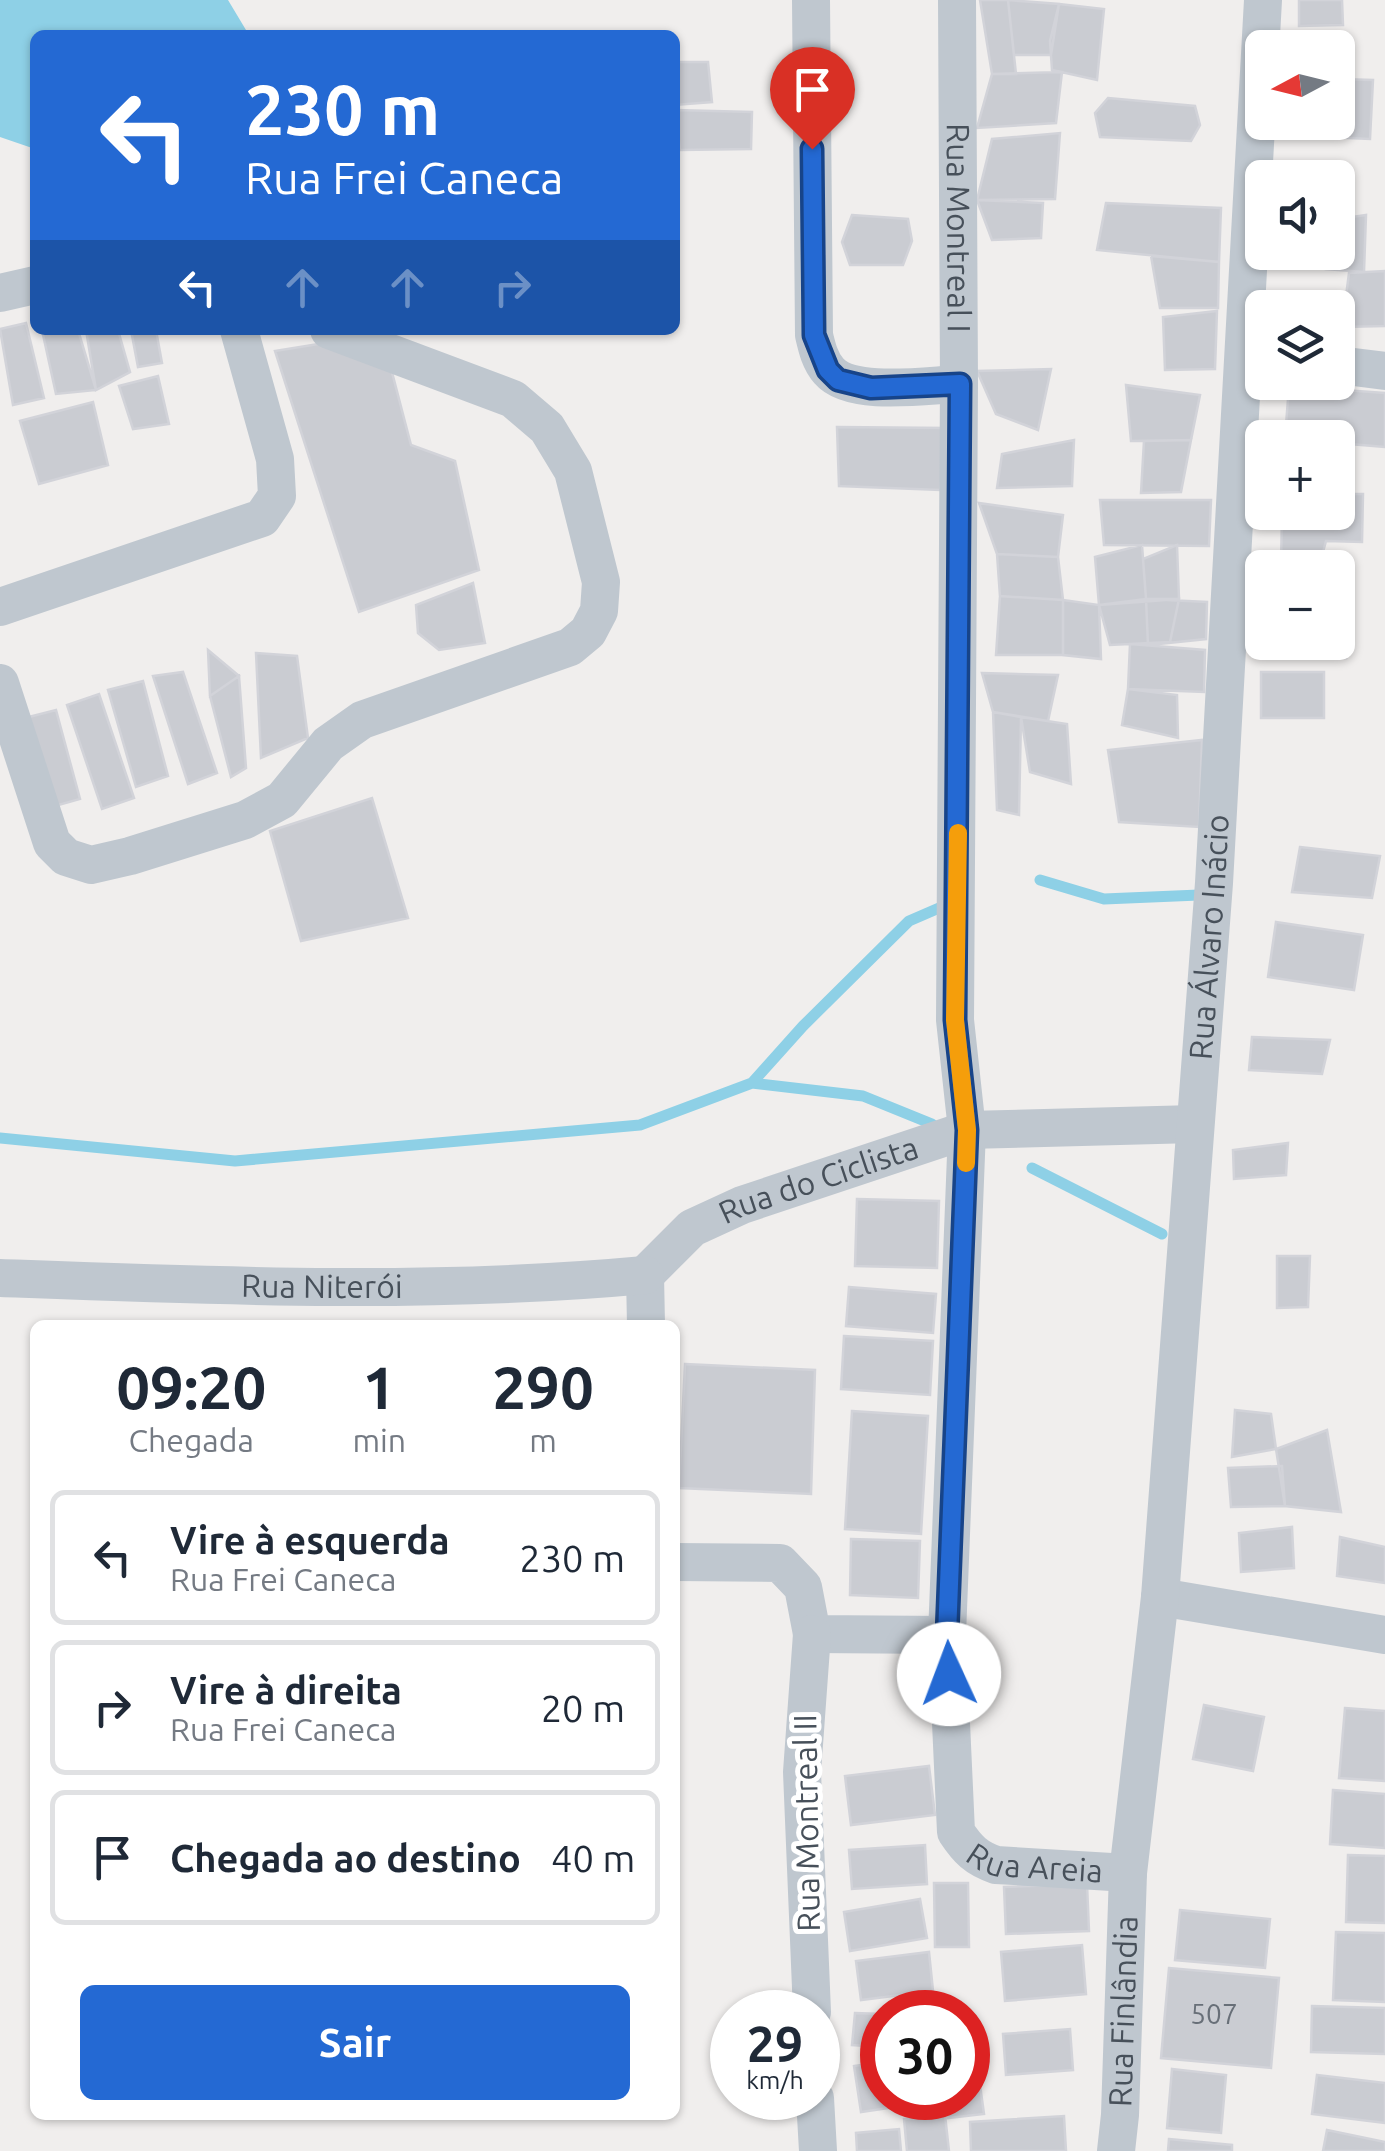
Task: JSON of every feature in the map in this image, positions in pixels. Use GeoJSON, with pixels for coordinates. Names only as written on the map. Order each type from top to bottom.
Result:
{"type":"FeatureCollection","features":[{"type":"Feature","properties":{"kind":"street"},"geometry":{"type":"LineString","coordinates":[[810,0],[814,335],[820,356],[838,380],[871,388],[960,384]]}},
{"type":"Feature","properties":{"kind":"street","name":"Rua Montreal I"},"geometry":{"type":"LineString","coordinates":[[956,1832],[947,1635],[967,1130],[955,1020],[960,384],[957,0]]}},
{"type":"Feature","properties":{"kind":"street","name":"Rua Álvaro Inácio"},"geometry":{"type":"LineString","coordinates":[[1256,290],[1264,0]]}},
{"type":"Feature","properties":{"kind":"street"},"geometry":{"type":"LineString","coordinates":[[0,293],[30,286]]}},
{"type":"Feature","properties":{"kind":"street"},"geometry":{"type":"LineString","coordinates":[[0,607],[262,518],[276,496],[275,459],[240,335]]}},
{"type":"Feature","properties":{"kind":"street"},"geometry":{"type":"LineString","coordinates":[[0,683],[52,843],[66,858],[91,865],[245,820],[282,800],[328,744],[362,720],[570,646],[588,632],[599,611],[602,582],[572,470],[546,428],[513,399],[342,335]]}},
{"type":"Feature","properties":{"kind":"street"},"geometry":{"type":"LineString","coordinates":[[1355,367],[1385,370]]}},
{"type":"Feature","properties":{"kind":"street","name":"Rua Álvaro Inácio"},"geometry":{"type":"LineString","coordinates":[[1128,1874],[1160,1597],[1251,400]]}},
{"type":"Feature","properties":{"kind":"street","name":"Rua do Ciclista"},"geometry":{"type":"LineString","coordinates":[[645,1275],[692,1228],[742,1205],[967,1130],[1195,1124]]}},
{"type":"Feature","properties":{"kind":"street"},"geometry":{"type":"LineString","coordinates":[[645,1275],[646,1320]]}},
{"type":"Feature","properties":{"kind":"street","name":"Rua Niterói"},"geometry":{"type":"LineString","coordinates":[[0,1278],[304,1307],[645,1275]]}},
{"type":"Feature","properties":{"kind":"street","name":"Rua Montreal II"},"geometry":{"type":"LineString","coordinates":[[680,1562],[780,1563],[803,1587],[812,1634],[802,1772],[811,1990]]}},
{"type":"Feature","properties":{"kind":"street"},"geometry":{"type":"LineString","coordinates":[[1160,1597],[1385,1635]]}},
{"type":"Feature","properties":{"kind":"street"},"geometry":{"type":"LineString","coordinates":[[812,1634],[947,1635]]}},
{"type":"Feature","properties":{"kind":"street","name":"Rua Areia"},"geometry":{"type":"LineString","coordinates":[[956,1832],[979,1859],[996,1864],[1128,1874]]}},
{"type":"Feature","properties":{"kind":"street","name":"Rua Finlândia"},"geometry":{"type":"LineString","coordinates":[[1116,2151],[1128,1874]]}},
{"type":"Feature","properties":{"kind":"street"},"geometry":{"type":"LineString","coordinates":[[817,2120],[818,2151]]}},
{"type":"Feature","properties":{"kind":"water"},"geometry":{"type":"Polygon","coordinates":[[[0,0],[228,0],[246,30],[30,30],[30,147],[0,137],[0,0]]]}},
{"type":"Feature","properties":{"kind":"building"},"geometry":{"type":"Polygon","coordinates":[[[980,0],[1008,0],[1016,74],[992,74],[980,0]]]}},
{"type":"Feature","properties":{"kind":"building"},"geometry":{"type":"Polygon","coordinates":[[[1008,0],[1059,4],[1051,55],[1014,55],[1008,0]]]}},
{"type":"Feature","properties":{"kind":"building"},"geometry":{"type":"Polygon","coordinates":[[[1299,0],[1342,0],[1343,25],[1299,26],[1299,0]]]}},
{"type":"Feature","properties":{"kind":"building"},"geometry":{"type":"Polygon","coordinates":[[[1059,4],[1104,9],[1097,80],[1052,70],[1050,41],[1059,4]]]}},
{"type":"Feature","properties":{"kind":"building"},"geometry":{"type":"Polygon","coordinates":[[[680,62],[708,62],[712,102],[680,105],[680,62]]]}},
{"type":"Feature","properties":{"kind":"building"},"geometry":{"type":"Polygon","coordinates":[[[1062,72],[1056,123],[977,128],[992,74],[1062,72]]]}},
{"type":"Feature","properties":{"kind":"building"},"geometry":{"type":"Polygon","coordinates":[[[1355,79],[1373,80],[1370,139],[1355,138],[1355,79]]]}},
{"type":"Feature","properties":{"kind":"building"},"geometry":{"type":"Polygon","coordinates":[[[1108,98],[1195,106],[1200,125],[1191,141],[1100,137],[1095,113],[1108,98]]]}},
{"type":"Feature","properties":{"kind":"building"},"geometry":{"type":"Polygon","coordinates":[[[680,110],[752,112],[751,149],[680,150],[680,110]]]}},
{"type":"Feature","properties":{"kind":"building"},"geometry":{"type":"Polygon","coordinates":[[[1060,133],[1055,199],[977,200],[992,139],[1060,133]]]}},
{"type":"Feature","properties":{"kind":"building"},"geometry":{"type":"Polygon","coordinates":[[[977,200],[1043,203],[1041,238],[992,240],[977,200]]]}},
{"type":"Feature","properties":{"kind":"building"},"geometry":{"type":"Polygon","coordinates":[[[1106,203],[1221,208],[1219,262],[1097,250],[1106,203]]]}},
{"type":"Feature","properties":{"kind":"building"},"geometry":{"type":"Polygon","coordinates":[[[852,215],[908,219],[912,241],[903,265],[850,265],[842,242],[852,215]]]}},
{"type":"Feature","properties":{"kind":"building"},"geometry":{"type":"Polygon","coordinates":[[[1366,215],[1364,272],[1339,270],[1355,270],[1355,217],[1366,215]]]}},
{"type":"Feature","properties":{"kind":"building"},"geometry":{"type":"Polygon","coordinates":[[[1151,256],[1219,262],[1218,308],[1160,308],[1151,256]]]}},
{"type":"Feature","properties":{"kind":"building"},"geometry":{"type":"Polygon","coordinates":[[[1385,271],[1385,326],[1355,327],[1355,290],[1347,290],[1349,273],[1385,271]]]}},
{"type":"Feature","properties":{"kind":"building"},"geometry":{"type":"Polygon","coordinates":[[[1217,311],[1215,369],[1165,370],[1163,317],[1217,311]]]}},
{"type":"Feature","properties":{"kind":"building"},"geometry":{"type":"Polygon","coordinates":[[[26,323],[44,398],[13,405],[0,329],[26,323]]]}},
{"type":"Feature","properties":{"kind":"building"},"geometry":{"type":"Polygon","coordinates":[[[43,335],[80,335],[96,390],[56,394],[43,335]]]}},
{"type":"Feature","properties":{"kind":"building"},"geometry":{"type":"Polygon","coordinates":[[[87,335],[119,335],[130,372],[96,390],[87,335]]]}},
{"type":"Feature","properties":{"kind":"building"},"geometry":{"type":"Polygon","coordinates":[[[132,335],[157,335],[162,363],[138,367],[132,335]]]}},
{"type":"Feature","properties":{"kind":"building"},"geometry":{"type":"Polygon","coordinates":[[[343,340],[388,357],[411,445],[455,461],[479,570],[359,612],[275,351],[343,340]]]}},
{"type":"Feature","properties":{"kind":"building"},"geometry":{"type":"Polygon","coordinates":[[[1051,369],[1038,430],[996,414],[977,371],[1051,369]]]}},
{"type":"Feature","properties":{"kind":"building"},"geometry":{"type":"Polygon","coordinates":[[[158,376],[169,424],[133,429],[119,386],[158,376]]]}},
{"type":"Feature","properties":{"kind":"building"},"geometry":{"type":"Polygon","coordinates":[[[1126,385],[1200,395],[1191,440],[1131,441],[1126,385]]]}},
{"type":"Feature","properties":{"kind":"building"},"geometry":{"type":"Polygon","coordinates":[[[1355,391],[1385,393],[1385,447],[1355,444],[1355,420],[1286,420],[1288,400],[1355,400],[1355,391]]]}},
{"type":"Feature","properties":{"kind":"building"},"geometry":{"type":"Polygon","coordinates":[[[93,402],[108,465],[39,484],[20,421],[93,402]]]}},
{"type":"Feature","properties":{"kind":"building"},"geometry":{"type":"Polygon","coordinates":[[[837,427],[948,428],[940,490],[839,486],[837,427]]]}},
{"type":"Feature","properties":{"kind":"building"},"geometry":{"type":"Polygon","coordinates":[[[1074,440],[1072,486],[997,488],[1002,454],[1074,440]]]}},
{"type":"Feature","properties":{"kind":"building"},"geometry":{"type":"Polygon","coordinates":[[[1191,440],[1181,492],[1141,493],[1144,441],[1191,440]]]}},
{"type":"Feature","properties":{"kind":"building"},"geometry":{"type":"Polygon","coordinates":[[[1355,494],[1363,494],[1362,542],[1326,541],[1324,550],[1281,550],[1282,530],[1355,530],[1355,494]]]}},
{"type":"Feature","properties":{"kind":"building"},"geometry":{"type":"Polygon","coordinates":[[[1100,500],[1211,500],[1209,546],[1104,545],[1100,500]]]}},
{"type":"Feature","properties":{"kind":"building"},"geometry":{"type":"Polygon","coordinates":[[[979,503],[1063,515],[1058,557],[997,554],[979,503]]]}},
{"type":"Feature","properties":{"kind":"building"},"geometry":{"type":"Polygon","coordinates":[[[1142,545],[1146,599],[1099,605],[1095,557],[1142,545]]]}},
{"type":"Feature","properties":{"kind":"building"},"geometry":{"type":"Polygon","coordinates":[[[1177,545],[1179,599],[1146,599],[1143,559],[1177,545]]]}},
{"type":"Feature","properties":{"kind":"building"},"geometry":{"type":"Polygon","coordinates":[[[997,554],[1058,557],[1063,600],[1000,596],[997,554]]]}},
{"type":"Feature","properties":{"kind":"building"},"geometry":{"type":"Polygon","coordinates":[[[473,583],[485,643],[439,650],[418,633],[416,605],[473,583]]]}},
{"type":"Feature","properties":{"kind":"building"},"geometry":{"type":"Polygon","coordinates":[[[1000,596],[1063,600],[1063,655],[996,655],[1000,596]]]}},
{"type":"Feature","properties":{"kind":"building"},"geometry":{"type":"Polygon","coordinates":[[[1146,599],[1207,602],[1206,639],[1148,645],[1146,599]]]}},
{"type":"Feature","properties":{"kind":"building"},"geometry":{"type":"Polygon","coordinates":[[[1179,599],[1170,642],[1110,645],[1099,605],[1179,599]]]}},
{"type":"Feature","properties":{"kind":"building"},"geometry":{"type":"Polygon","coordinates":[[[1063,600],[1099,605],[1101,659],[1063,655],[1063,600]]]}},
{"type":"Feature","properties":{"kind":"building"},"geometry":{"type":"Polygon","coordinates":[[[1130,644],[1205,650],[1204,692],[1128,689],[1130,644]]]}},
{"type":"Feature","properties":{"kind":"building"},"geometry":{"type":"Polygon","coordinates":[[[208,650],[239,676],[210,696],[208,650]]]}},
{"type":"Feature","properties":{"kind":"building"},"geometry":{"type":"Polygon","coordinates":[[[256,653],[297,656],[308,738],[261,758],[256,653]]]}},
{"type":"Feature","properties":{"kind":"building"},"geometry":{"type":"Polygon","coordinates":[[[183,672],[217,773],[188,784],[153,676],[183,672]]]}},
{"type":"Feature","properties":{"kind":"building"},"geometry":{"type":"Polygon","coordinates":[[[1261,672],[1324,672],[1324,718],[1261,718],[1261,672]]]}},
{"type":"Feature","properties":{"kind":"building"},"geometry":{"type":"Polygon","coordinates":[[[982,673],[1058,675],[1048,721],[993,712],[982,673]]]}},
{"type":"Feature","properties":{"kind":"building"},"geometry":{"type":"Polygon","coordinates":[[[239,676],[246,768],[231,777],[210,696],[239,676]]]}},
{"type":"Feature","properties":{"kind":"building"},"geometry":{"type":"Polygon","coordinates":[[[143,681],[168,776],[136,787],[108,690],[143,681]]]}},
{"type":"Feature","properties":{"kind":"building"},"geometry":{"type":"Polygon","coordinates":[[[1128,689],[1177,695],[1178,738],[1122,725],[1128,689]]]}},
{"type":"Feature","properties":{"kind":"building"},"geometry":{"type":"Polygon","coordinates":[[[99,694],[134,798],[102,809],[67,705],[99,694]]]}},
{"type":"Feature","properties":{"kind":"building"},"geometry":{"type":"Polygon","coordinates":[[[56,710],[80,799],[55,806],[29,717],[56,710]]]}},
{"type":"Feature","properties":{"kind":"building"},"geometry":{"type":"Polygon","coordinates":[[[993,712],[1021,717],[1019,815],[997,810],[993,712]]]}},
{"type":"Feature","properties":{"kind":"building"},"geometry":{"type":"Polygon","coordinates":[[[1021,717],[1067,724],[1071,784],[1030,772],[1021,717]]]}},
{"type":"Feature","properties":{"kind":"building"},"geometry":{"type":"Polygon","coordinates":[[[1202,740],[1199,827],[1119,822],[1108,750],[1202,740]]]}},
{"type":"Feature","properties":{"kind":"building"},"geometry":{"type":"Polygon","coordinates":[[[372,798],[408,918],[301,941],[270,831],[372,798]]]}},
{"type":"Feature","properties":{"kind":"building"},"geometry":{"type":"Polygon","coordinates":[[[1300,847],[1380,856],[1372,898],[1292,892],[1300,847]]]}},
{"type":"Feature","properties":{"kind":"building"},"geometry":{"type":"Polygon","coordinates":[[[1276,922],[1363,935],[1354,990],[1268,977],[1276,922]]]}},
{"type":"Feature","properties":{"kind":"building"},"geometry":{"type":"Polygon","coordinates":[[[1252,1037],[1330,1040],[1322,1074],[1249,1070],[1252,1037]]]}},
{"type":"Feature","properties":{"kind":"building"},"geometry":{"type":"Polygon","coordinates":[[[1288,1143],[1286,1175],[1234,1179],[1233,1150],[1288,1143]]]}},
{"type":"Feature","properties":{"kind":"building"},"geometry":{"type":"Polygon","coordinates":[[[857,1199],[939,1201],[937,1268],[855,1266],[857,1199]]]}},
{"type":"Feature","properties":{"kind":"building"},"geometry":{"type":"Polygon","coordinates":[[[1277,1256],[1310,1256],[1308,1307],[1277,1308],[1277,1256]]]}},
{"type":"Feature","properties":{"kind":"building"},"geometry":{"type":"Polygon","coordinates":[[[849,1287],[936,1294],[933,1333],[846,1326],[849,1287]]]}},
{"type":"Feature","properties":{"kind":"building"},"geometry":{"type":"Polygon","coordinates":[[[844,1336],[933,1341],[930,1395],[841,1389],[844,1336]]]}},
{"type":"Feature","properties":{"kind":"building"},"geometry":{"type":"Polygon","coordinates":[[[685,1364],[815,1370],[811,1494],[680,1488],[685,1364]]]}},
{"type":"Feature","properties":{"kind":"building"},"geometry":{"type":"Polygon","coordinates":[[[1235,1410],[1271,1414],[1276,1449],[1232,1457],[1235,1410]]]}},
{"type":"Feature","properties":{"kind":"building"},"geometry":{"type":"Polygon","coordinates":[[[852,1411],[928,1416],[921,1534],[845,1529],[852,1411]]]}},
{"type":"Feature","properties":{"kind":"building"},"geometry":{"type":"Polygon","coordinates":[[[1327,1430],[1341,1512],[1285,1506],[1276,1449],[1327,1430]]]}},
{"type":"Feature","properties":{"kind":"building"},"geometry":{"type":"Polygon","coordinates":[[[1282,1466],[1285,1506],[1231,1507],[1228,1468],[1282,1466]]]}},
{"type":"Feature","properties":{"kind":"building"},"geometry":{"type":"Polygon","coordinates":[[[1292,1527],[1294,1568],[1241,1572],[1239,1533],[1292,1527]]]}},
{"type":"Feature","properties":{"kind":"building"},"geometry":{"type":"Polygon","coordinates":[[[1340,1537],[1385,1547],[1385,1583],[1337,1576],[1340,1537]]]}},
{"type":"Feature","properties":{"kind":"building"},"geometry":{"type":"Polygon","coordinates":[[[851,1539],[920,1541],[918,1598],[850,1595],[851,1539]]]}},
{"type":"Feature","properties":{"kind":"building"},"geometry":{"type":"Polygon","coordinates":[[[1204,1705],[1264,1717],[1253,1771],[1193,1759],[1204,1705]]]}},
{"type":"Feature","properties":{"kind":"building"},"geometry":{"type":"Polygon","coordinates":[[[1345,1708],[1385,1711],[1385,1781],[1339,1778],[1345,1708]]]}},
{"type":"Feature","properties":{"kind":"building"},"geometry":{"type":"Polygon","coordinates":[[[929,1766],[935,1815],[851,1825],[845,1776],[929,1766]]]}},
{"type":"Feature","properties":{"kind":"building"},"geometry":{"type":"Polygon","coordinates":[[[1333,1790],[1385,1794],[1385,1848],[1330,1844],[1333,1790]]]}},
{"type":"Feature","properties":{"kind":"building"},"geometry":{"type":"Polygon","coordinates":[[[925,1845],[927,1884],[852,1889],[849,1850],[925,1845]]]}},
{"type":"Feature","properties":{"kind":"building"},"geometry":{"type":"Polygon","coordinates":[[[1348,1855],[1385,1856],[1385,1923],[1346,1922],[1348,1855]]]}},
{"type":"Feature","properties":{"kind":"building"},"geometry":{"type":"Polygon","coordinates":[[[934,1883],[968,1883],[969,1947],[935,1947],[934,1883]]]}},
{"type":"Feature","properties":{"kind":"building"},"geometry":{"type":"Polygon","coordinates":[[[1087,1884],[1089,1931],[1006,1934],[1004,1887],[1087,1884]]]}},
{"type":"Feature","properties":{"kind":"building"},"geometry":{"type":"Polygon","coordinates":[[[920,1899],[927,1938],[850,1951],[844,1912],[920,1899]]]}},
{"type":"Feature","properties":{"kind":"building"},"geometry":{"type":"Polygon","coordinates":[[[1180,1910],[1270,1919],[1265,1968],[1175,1960],[1180,1910]]]}},
{"type":"Feature","properties":{"kind":"building"},"geometry":{"type":"Polygon","coordinates":[[[1336,1932],[1385,1933],[1385,2002],[1333,2000],[1336,1932]]]}},
{"type":"Feature","properties":{"kind":"building"},"geometry":{"type":"Polygon","coordinates":[[[1082,1945],[1086,1994],[1005,2001],[1001,1952],[1082,1945]]]}},
{"type":"Feature","properties":{"kind":"building"},"geometry":{"type":"Polygon","coordinates":[[[929,1952],[933,1990],[860,1992],[856,1961],[929,1952]]]}},
{"type":"Feature","properties":{"kind":"building"},"geometry":{"type":"Polygon","coordinates":[[[1169,1968],[1279,1978],[1271,2068],[1161,2058],[1169,1968]]]}},
{"type":"Feature","properties":{"kind":"building"},"geometry":{"type":"Polygon","coordinates":[[[1312,2006],[1385,2008],[1385,2054],[1311,2052],[1312,2006]]]}},
{"type":"Feature","properties":{"kind":"building"},"geometry":{"type":"Polygon","coordinates":[[[855,2013],[860,2013],[860,2046],[852,2045],[855,2013]]]}},
{"type":"Feature","properties":{"kind":"building"},"geometry":{"type":"Polygon","coordinates":[[[1070,2029],[1073,2070],[1006,2075],[1003,2034],[1070,2029]]]}},
{"type":"Feature","properties":{"kind":"building"},"geometry":{"type":"Polygon","coordinates":[[[860,2065],[860,2105],[854,2066],[860,2065]]]}},
{"type":"Feature","properties":{"kind":"building"},"geometry":{"type":"Polygon","coordinates":[[[1172,2069],[1226,2075],[1221,2133],[1167,2128],[1172,2069]]]}},
{"type":"Feature","properties":{"kind":"building"},"geometry":{"type":"Polygon","coordinates":[[[1317,2075],[1385,2083],[1385,2123],[1312,2114],[1317,2075]]]}},
{"type":"Feature","properties":{"kind":"building"},"geometry":{"type":"Polygon","coordinates":[[[1064,2116],[1066,2151],[971,2151],[970,2122],[1064,2116]]]}},
{"type":"Feature","properties":{"kind":"building"},"geometry":{"type":"Polygon","coordinates":[[[904,2120],[946,2120],[949,2151],[907,2151],[904,2120]]]}},
{"type":"Feature","properties":{"kind":"building"},"geometry":{"type":"Polygon","coordinates":[[[899,2129],[901,2151],[857,2151],[856,2133],[899,2129]]]}},
{"type":"Feature","properties":{"kind":"building"},"geometry":{"type":"Polygon","coordinates":[[[1327,2130],[1385,2142],[1385,2151],[1323,2151],[1327,2130]]]}},
{"type":"Feature","properties":{"kind":"building"},"geometry":{"type":"Polygon","coordinates":[[[1169,2139],[1232,2145],[1232,2151],[1168,2151],[1169,2139]]]}},
{"type":"Feature","properties":{"kind":"waterway"},"geometry":{"type":"LineString","coordinates":[[1040,880],[1104,899],[1199,895]]}},
{"type":"Feature","properties":{"kind":"waterway"},"geometry":{"type":"LineString","coordinates":[[0,1138],[235,1161],[640,1125],[752,1083],[803,1026],[909,921],[946,905]]}},
{"type":"Feature","properties":{"kind":"waterway"},"geometry":{"type":"LineString","coordinates":[[752,1083],[863,1096],[932,1124]]}},
{"type":"Feature","properties":{"kind":"waterway"},"geometry":{"type":"LineString","coordinates":[[1032,1168],[1162,1234]]}},
{"type":"Feature","properties":{"kind":"slow traffic"},"geometry":{"type":"LineString","coordinates":[[958,833],[955,1020],[967,1130],[966,1163]]}},
{"type":"Feature","properties":{"kind":"route"},"geometry":{"type":"LineString","coordinates":[[812,149],[814,335],[828,370],[838,380],[871,388],[960,384],[955,1020],[967,1130],[947,1635],[949,1674]]}}]}
